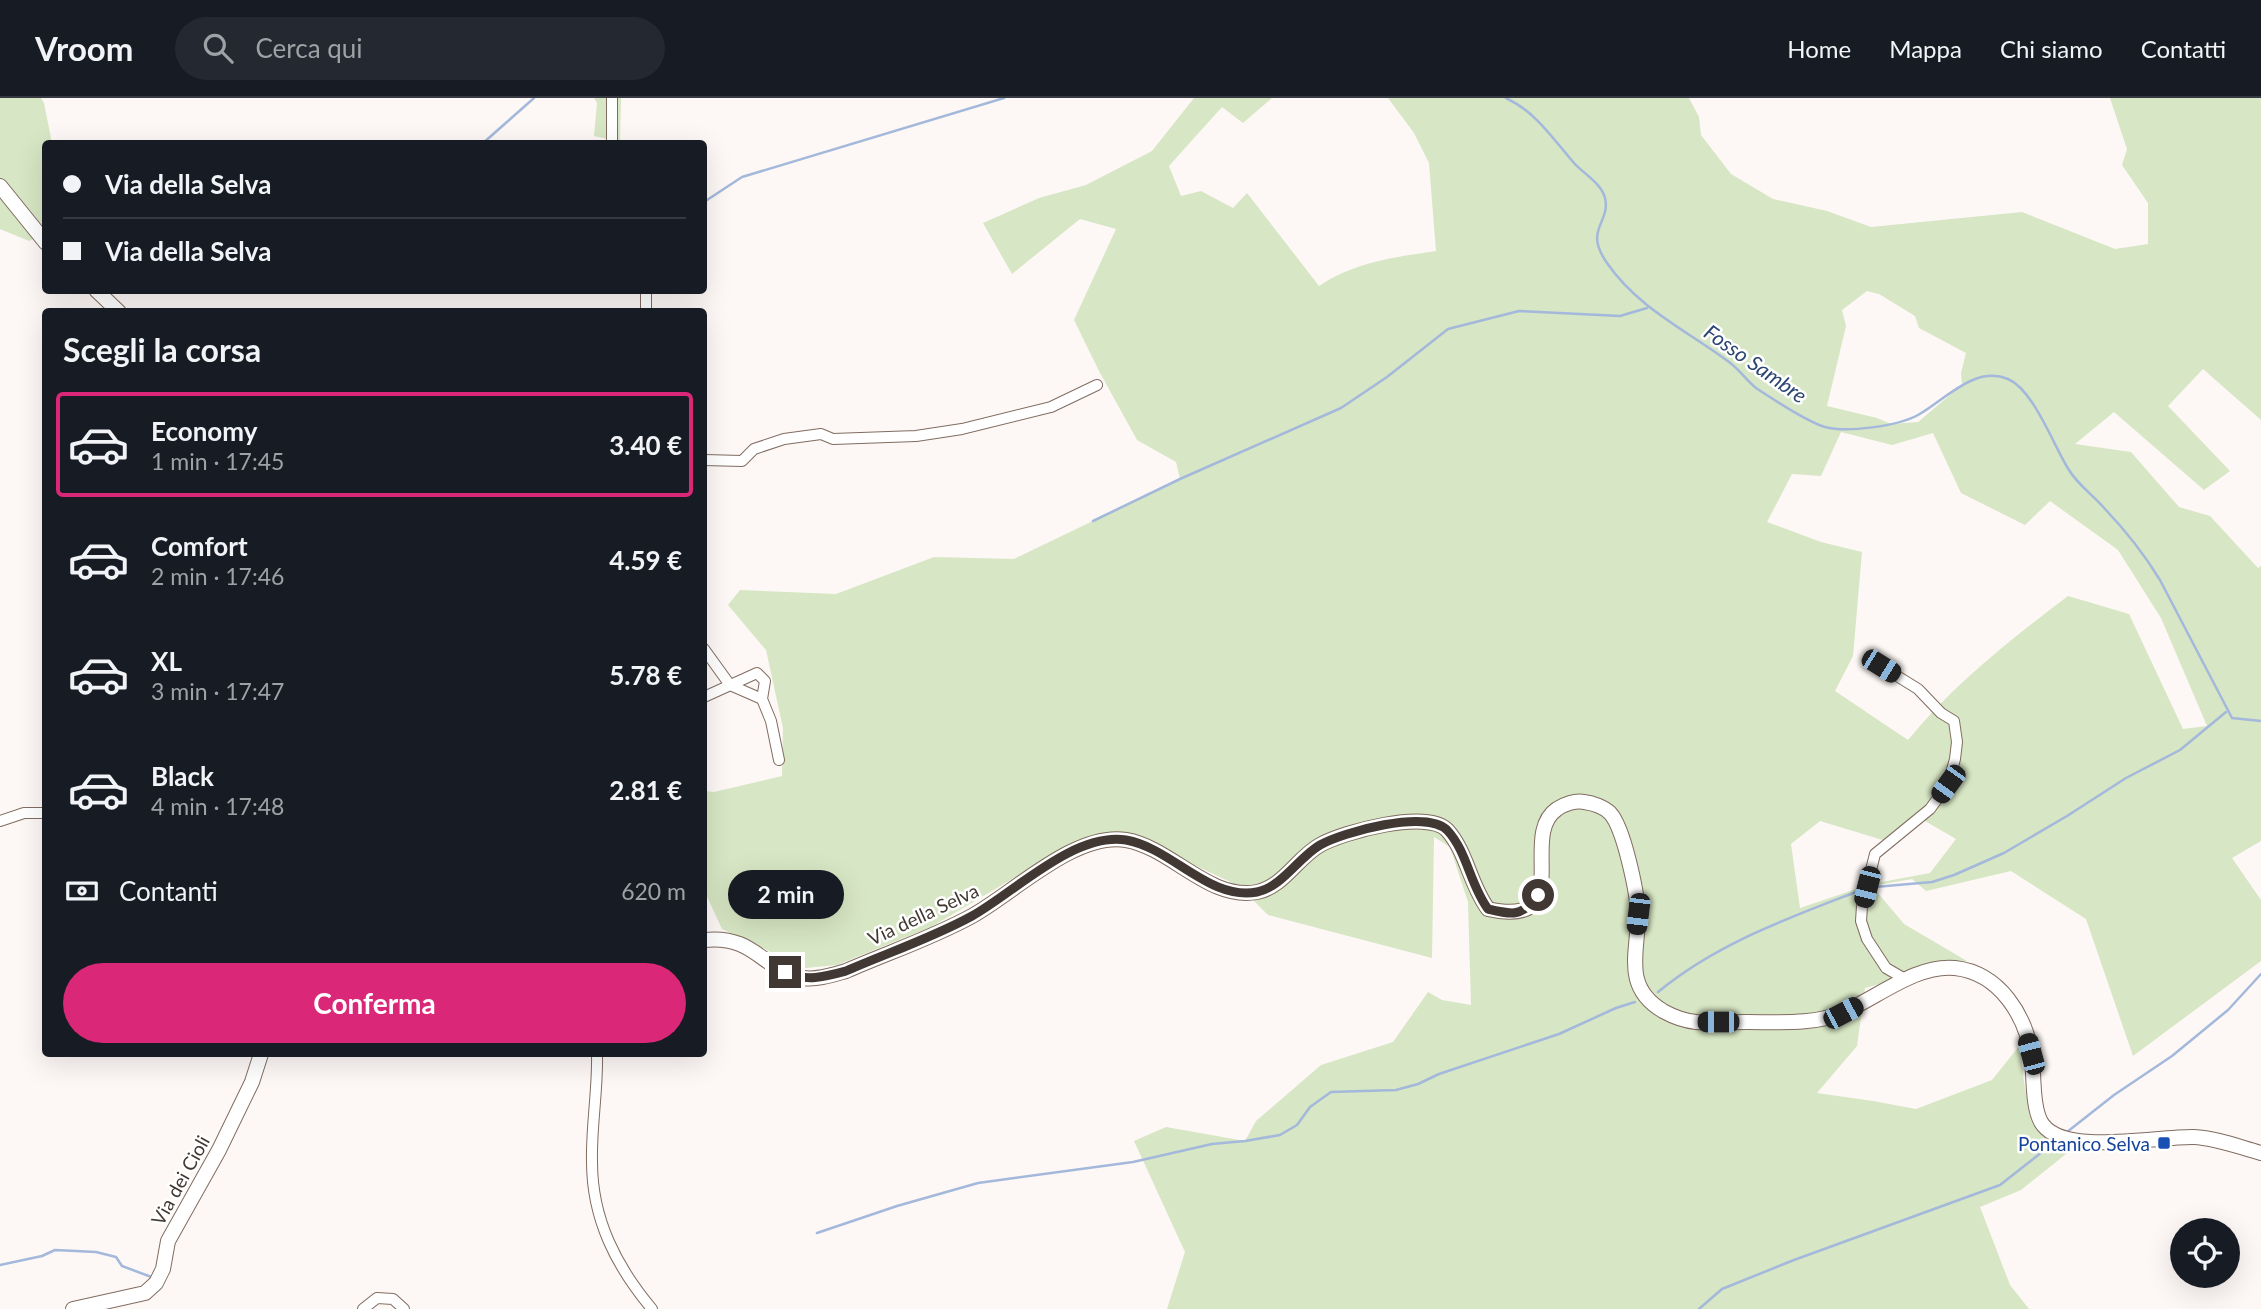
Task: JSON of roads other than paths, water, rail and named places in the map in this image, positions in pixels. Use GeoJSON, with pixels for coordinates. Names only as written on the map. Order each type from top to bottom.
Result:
{"type":"FeatureCollection","features":[{"type":"Feature","properties":{"kind":"street"},"geometry":{"type":"LineString","coordinates":[[612,98],[612,140]]}},
{"type":"Feature","properties":{"kind":"street"},"geometry":{"type":"LineString","coordinates":[[0,186],[42,238]]}},
{"type":"Feature","properties":{"kind":"street"},"geometry":{"type":"LineString","coordinates":[[100,294],[115,308]]}},
{"type":"Feature","properties":{"kind":"street"},"geometry":{"type":"LineString","coordinates":[[707,460],[742,461],[754,449],[784,439],[821,434],[833,439],[902,437],[962,429],[1051,407],[1097,385]]}},
{"type":"Feature","properties":{"kind":"street"},"geometry":{"type":"LineString","coordinates":[[707,653],[730,685],[762,699]]}},
{"type":"Feature","properties":{"kind":"street"},"geometry":{"type":"LineString","coordinates":[[1881,666],[1918,689],[1941,713],[1954,721],[1957,742],[1948,784],[1936,801],[1930,809],[1875,854],[1862,906],[1861,921],[1867,939],[1886,968],[1905,979]]}},
{"type":"Feature","properties":{"kind":"street"},"geometry":{"type":"LineString","coordinates":[[707,696],[757,673],[765,681],[762,699],[771,721],[779,760]]}},
{"type":"Feature","properties":{"kind":"street","name":"Via della Selva"},"geometry":{"type":"LineString","coordinates":[[707,940],[725,939],[743,945],[794,976],[805,979],[825,977],[846,971],[972,916],[1058,859],[1086,845],[1106,840],[1127,840],[1163,855],[1212,883],[1239,893],[1247,893],[1266,890],[1321,845],[1342,835],[1412,820],[1430,821],[1444,827],[1455,841],[1478,896],[1488,909],[1519,913],[1538,895],[1544,876],[1541,840],[1549,819],[1553,812],[1564,805],[1582,801],[1609,812],[1617,823],[1637,902],[1634,973],[1652,1004],[1665,1013],[1693,1022],[1824,1019],[1843,1013],[1917,974],[1952,968],[1974,971],[1992,981],[2008,998],[2025,1031],[2031,1054],[2038,1116],[2043,1125],[2053,1133],[2070,1141],[2095,1143],[2197,1137],[2261,1153]]}},
{"type":"Feature","properties":{"kind":"street"},"geometry":{"type":"LineString","coordinates":[[0,821],[24,813],[42,813]]}},
{"type":"Feature","properties":{"kind":"street","name":"Via dei Cioli"},"geometry":{"type":"LineString","coordinates":[[73,1309],[145,1293],[156,1283],[163,1269],[168,1241],[219,1150],[252,1082],[260,1057]]}},
{"type":"Feature","properties":{"kind":"street"},"geometry":{"type":"LineString","coordinates":[[597,1057],[592,1161],[595,1205],[614,1254],[652,1309]]}},
{"type":"Feature","properties":{"kind":"street"},"geometry":{"type":"LineString","coordinates":[[363,1309],[377,1298],[393,1299],[404,1309]]}},
{"type":"Feature","properties":{"kind":"waterway"},"geometry":{"type":"LineString","coordinates":[[487,140],[534,98]]}},
{"type":"Feature","properties":{"kind":"waterway"},"geometry":{"type":"LineString","coordinates":[[707,200],[742,177],[1004,98]]}},
{"type":"Feature","properties":{"kind":"waterway","name":"Fosso Sambre"},"geometry":{"type":"LineString","coordinates":[[1506,98],[1535,118],[1600,188],[1606,207],[1597,242],[1607,263],[1619,279],[1648,306],[1733,365],[1756,388],[1800,415],[1834,429],[1872,427],[1918,415],[1960,386],[1983,377],[2008,379],[2017,385],[2035,407],[2063,460],[2081,486],[2101,504],[2154,570],[2232,718],[2261,721]]}},
{"type":"Feature","properties":{"kind":"waterway"},"geometry":{"type":"LineString","coordinates":[[1093,521],[1180,479],[1341,408],[1387,377],[1448,329],[1519,311],[1620,316],[1647,308]]}},
{"type":"Feature","properties":{"kind":"waterway"},"geometry":{"type":"LineString","coordinates":[[1875,887],[1932,882],[2004,853],[2126,778],[2180,750],[2226,712]]}},
{"type":"Feature","properties":{"kind":"waterway"},"geometry":{"type":"LineString","coordinates":[[1658,992],[1680,975],[1728,946],[1856,892]]}},
{"type":"Feature","properties":{"kind":"waterway"},"geometry":{"type":"LineString","coordinates":[[2067,1132],[2114,1095],[2172,1056],[2228,1010],[2261,974]]}},
{"type":"Feature","properties":{"kind":"waterway"},"geometry":{"type":"LineString","coordinates":[[817,1233],[978,1183],[1133,1162],[1212,1144],[1280,1135],[1297,1125],[1310,1107],[1331,1092],[1396,1090],[1418,1084],[1439,1074],[1559,1034],[1635,1002]]}},
{"type":"Feature","properties":{"kind":"waterway"},"geometry":{"type":"LineString","coordinates":[[1699,1309],[1722,1289],[2000,1185],[2056,1141]]}},
{"type":"Feature","properties":{"kind":"waterway"},"geometry":{"type":"LineString","coordinates":[[0,1265],[42,1256],[55,1250],[96,1252],[116,1257],[122,1266],[154,1278]]}},
{"type":"Feature","properties":{"kind":"place","name":"Pontanico Selva"},"geometry":{"type":"Point","coordinates":[2164,1143]}}]}
